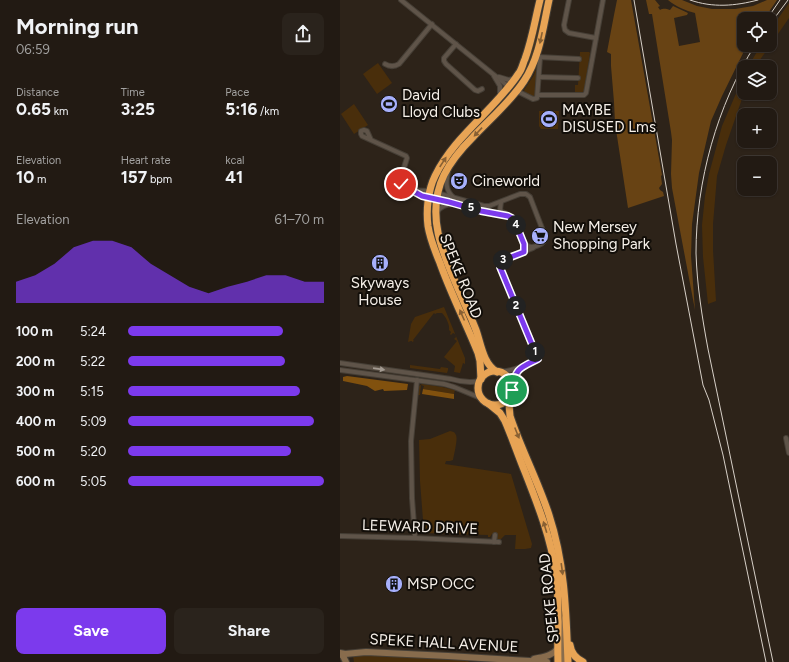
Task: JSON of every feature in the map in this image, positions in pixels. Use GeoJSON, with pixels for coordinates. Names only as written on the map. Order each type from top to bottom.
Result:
{"type":"FeatureCollection","features":[{"type":"Feature","properties":{"kind":"highway","name":"SPEKE ROAD"},"geometry":{"type":"LineString","coordinates":[[481,380],[478,353],[445,276],[432,241],[428,226],[427,209],[431,197],[434,177],[444,159],[498,100],[521,71],[529,48],[540,0]]}},
{"type":"Feature","properties":{"kind":"highway","name":"SPEKE ROAD"},"geometry":{"type":"LineString","coordinates":[[498,372],[490,367],[484,356],[473,322],[442,249],[438,234],[436,214],[431,197],[454,158],[515,93],[525,80],[538,57],[549,0]]}},
{"type":"Feature","properties":{"kind":"highway"},"geometry":{"type":"LineString","coordinates":[[509,87],[515,93]]}},
{"type":"Feature","properties":{"kind":"highway"},"geometry":{"type":"LineString","coordinates":[[498,372],[505,375],[511,384],[511,392],[508,400],[494,405],[483,399],[479,391],[481,380],[488,373],[498,372]]}},
{"type":"Feature","properties":{"kind":"highway","name":"SPEKE ROAD"},"geometry":{"type":"LineString","coordinates":[[511,392],[509,404],[512,420],[544,511],[556,573],[558,648],[563,662]]}},
{"type":"Feature","properties":{"kind":"highway","name":"SPEKE ROAD"},"geometry":{"type":"LineString","coordinates":[[490,404],[500,412],[505,421],[554,532],[560,558],[566,613],[563,662]]}},
{"type":"Feature","properties":{"kind":"highway"},"geometry":{"type":"LineString","coordinates":[[566,613],[572,653],[577,659],[583,662]]}},
{"type":"Feature","properties":{"kind":"highway"},"geometry":{"type":"LineString","coordinates":[[563,662],[577,662]]}},
{"type":"Feature","properties":{"kind":"street"},"geometry":{"type":"LineString","coordinates":[[401,0],[509,87]]}},
{"type":"Feature","properties":{"kind":"street"},"geometry":{"type":"LineString","coordinates":[[569,0],[564,30],[569,33],[596,38]]}},
{"type":"Feature","properties":{"kind":"street"},"geometry":{"type":"LineString","coordinates":[[515,93],[519,92],[533,99],[536,99],[538,95],[584,95],[586,92],[602,0]]}},
{"type":"Feature","properties":{"kind":"street"},"geometry":{"type":"LineString","coordinates":[[385,64],[392,67],[399,64],[432,24]]}},
{"type":"Feature","properties":{"kind":"street"},"geometry":{"type":"LineString","coordinates":[[456,44],[444,58],[444,61],[475,90],[478,91],[482,89]]}},
{"type":"Feature","properties":{"kind":"street"},"geometry":{"type":"LineString","coordinates":[[538,57],[579,59]]}},
{"type":"Feature","properties":{"kind":"street","name":"SPEKE ROAD"},"geometry":{"type":"LineString","coordinates":[[538,57],[538,95]]}},
{"type":"Feature","properties":{"kind":"street"},"geometry":{"type":"LineString","coordinates":[[493,74],[504,79],[515,79]]}},
{"type":"Feature","properties":{"kind":"street"},"geometry":{"type":"LineString","coordinates":[[493,74],[500,86],[498,100]]}},
{"type":"Feature","properties":{"kind":"street"},"geometry":{"type":"LineString","coordinates":[[539,77],[578,78]]}},
{"type":"Feature","properties":{"kind":"street"},"geometry":{"type":"LineString","coordinates":[[371,140],[407,158],[403,171],[401,187],[404,190],[411,190],[481,211],[508,216]]}},
{"type":"Feature","properties":{"kind":"street"},"geometry":{"type":"LineString","coordinates":[[449,167],[447,188],[449,194],[455,198]]}},
{"type":"Feature","properties":{"kind":"street"},"geometry":{"type":"LineString","coordinates":[[411,190],[431,197],[455,198],[484,206],[489,206],[520,194],[526,194],[530,197],[545,236],[545,240],[543,243],[535,247],[503,260],[500,263],[500,267],[538,359],[520,368],[506,372],[498,372]]}},
{"type":"Feature","properties":{"kind":"street"},"geometry":{"type":"LineString","coordinates":[[501,202],[500,210],[507,214],[515,222],[524,244],[524,252]]}},
{"type":"Feature","properties":{"kind":"street"},"geometry":{"type":"LineString","coordinates":[[436,214],[443,206],[455,203]]}},
{"type":"Feature","properties":{"kind":"street"},"geometry":{"type":"LineString","coordinates":[[524,244],[530,247],[535,247]]}},
{"type":"Feature","properties":{"kind":"street"},"geometry":{"type":"LineString","coordinates":[[340,363],[451,379],[461,382],[471,383],[481,380]]}},
{"type":"Feature","properties":{"kind":"street"},"geometry":{"type":"LineString","coordinates":[[511,392],[514,378],[520,368]]}},
{"type":"Feature","properties":{"kind":"street"},"geometry":{"type":"LineString","coordinates":[[340,370],[444,384],[483,399]]}},
{"type":"Feature","properties":{"kind":"street"},"geometry":{"type":"LineString","coordinates":[[415,538],[412,498],[411,440],[417,380]]}},
{"type":"Feature","properties":{"kind":"street"},"geometry":{"type":"LineString","coordinates":[[786,438],[789,452]]}},
{"type":"Feature","properties":{"kind":"street"},"geometry":{"type":"LineString","coordinates":[[494,542],[495,535]]}},
{"type":"Feature","properties":{"kind":"street","name":"LEEWARD DRIVE"},"geometry":{"type":"LineString","coordinates":[[340,536],[499,542]]}},
{"type":"Feature","properties":{"kind":"street"},"geometry":{"type":"LineString","coordinates":[[526,661],[552,654],[556,652],[558,648]]}},
{"type":"Feature","properties":{"kind":"street","name":"SPEKE HALL AVENUE"},"geometry":{"type":"LineString","coordinates":[[340,653],[366,652],[547,662]]}},
{"type":"Feature","properties":{"kind":"street"},"geometry":{"type":"LineString","coordinates":[[340,653],[346,662]]}},
{"type":"Feature","properties":{"kind":"street"},"geometry":{"type":"LineString","coordinates":[[552,662],[563,662]]}},
{"type":"Feature","properties":{"kind":"shaded area"},"geometry":{"type":"Polygon","coordinates":[[[617,0],[631,0],[662,175],[662,184],[659,188],[663,192],[664,196],[628,208],[615,123],[611,54],[607,52],[617,0]]]}},
{"type":"Feature","properties":{"kind":"shaded area"},"geometry":{"type":"Polygon","coordinates":[[[646,0],[655,0],[660,6],[658,7],[660,10],[670,10],[673,6],[688,13],[687,15],[674,18],[679,46],[700,42],[695,13],[681,8],[668,0],[682,0],[697,6],[712,9],[735,9],[753,6],[767,0],[777,0],[769,12],[737,12],[737,52],[744,52],[740,60],[737,60],[737,65],[711,121],[699,173],[692,224],[691,256],[695,310],[672,188],[671,132],[652,14],[649,14],[646,0]]]}},
{"type":"Feature","properties":{"kind":"shaded area"},"geometry":{"type":"Polygon","coordinates":[[[789,3],[789,18],[777,35],[777,20],[789,3]]]}},
{"type":"Feature","properties":{"kind":"shaded area"},"geometry":{"type":"Polygon","coordinates":[[[538,20],[540,25],[538,40],[528,66],[521,78],[520,77],[538,20]]]}},
{"type":"Feature","properties":{"kind":"shaded area"},"geometry":{"type":"Polygon","coordinates":[[[580,52],[590,53],[584,91],[575,93],[575,85],[578,85],[580,52]]]}},
{"type":"Feature","properties":{"kind":"shaded area"},"geometry":{"type":"Polygon","coordinates":[[[757,52],[765,52],[760,60],[752,60],[757,52]]]}},
{"type":"Feature","properties":{"kind":"shaded area"},"geometry":{"type":"Polygon","coordinates":[[[378,63],[392,83],[377,94],[363,74],[378,63]]]}},
{"type":"Feature","properties":{"kind":"shaded area"},"geometry":{"type":"Polygon","coordinates":[[[537,66],[536,94],[533,97],[525,94],[524,90],[534,75],[537,66]]]}},
{"type":"Feature","properties":{"kind":"shaded area"},"geometry":{"type":"Polygon","coordinates":[[[737,91],[737,100],[742,100],[739,108],[737,108],[737,113],[717,176],[713,224],[716,301],[708,304],[703,257],[702,225],[709,174],[722,126],[737,91]]]}},
{"type":"Feature","properties":{"kind":"shaded area"},"geometry":{"type":"Polygon","coordinates":[[[354,104],[368,125],[354,134],[341,114],[354,104]]]}},
{"type":"Feature","properties":{"kind":"shaded area","name":"MAYBE DISUSED Lms"},"geometry":{"type":"Polygon","coordinates":[[[539,111],[559,111],[558,129],[541,129],[539,126],[539,111]]]}},
{"type":"Feature","properties":{"kind":"shaded area"},"geometry":{"type":"Polygon","coordinates":[[[444,307],[465,358],[465,364],[463,363],[460,373],[454,372],[455,366],[444,357],[457,341],[454,339],[456,337],[455,334],[450,334],[451,332],[449,330],[448,323],[442,313],[434,313],[413,340],[414,341],[408,342],[411,324],[415,317],[444,307]]]}},
{"type":"Feature","properties":{"kind":"shaded area"},"geometry":{"type":"Polygon","coordinates":[[[410,365],[440,369],[441,367],[448,368],[448,370],[447,373],[410,368],[410,365]]]}},
{"type":"Feature","properties":{"kind":"shaded area"},"geometry":{"type":"Polygon","coordinates":[[[347,376],[408,384],[407,390],[384,391],[383,389],[375,391],[367,386],[343,381],[343,377],[347,376]]]}},
{"type":"Feature","properties":{"kind":"shaded area"},"geometry":{"type":"Polygon","coordinates":[[[422,384],[455,390],[454,394],[423,389],[424,386],[421,385],[420,395],[417,395],[418,387],[422,384]]]}},
{"type":"Feature","properties":{"kind":"shaded area"},"geometry":{"type":"Polygon","coordinates":[[[423,389],[454,394],[454,399],[422,394],[423,389]]]}},
{"type":"Feature","properties":{"kind":"shaded area"},"geometry":{"type":"Polygon","coordinates":[[[450,431],[454,432],[456,435],[456,443],[453,460],[446,461],[445,464],[511,474],[532,544],[531,548],[515,549],[516,535],[505,535],[501,539],[497,539],[497,534],[492,534],[488,537],[488,535],[424,533],[420,481],[419,440],[430,439],[450,431]]]}},
{"type":"Feature","properties":{"kind":"shaded area"},"geometry":{"type":"Polygon","coordinates":[[[353,656],[444,657],[467,660],[469,662],[354,662],[353,656]]]}},
{"type":"Feature","properties":{"kind":"railway"},"geometry":{"type":"LineString","coordinates":[[634,0],[676,244],[703,385],[709,400],[723,455],[766,662]]}},
{"type":"Feature","properties":{"kind":"railway"},"geometry":{"type":"LineString","coordinates":[[690,0],[699,3],[716,5],[741,4],[758,0]]}},
{"type":"Feature","properties":{"kind":"railway"},"geometry":{"type":"LineString","coordinates":[[772,12],[780,0]]}},
{"type":"Feature","properties":{"kind":"railway"},"geometry":{"type":"LineString","coordinates":[[777,15],[788,0]]}},
{"type":"Feature","properties":{"kind":"railway"},"geometry":{"type":"LineString","coordinates":[[751,52],[730,93],[711,145],[700,199],[696,253],[697,277],[708,349],[773,662]]}},
{"type":"Feature","properties":{"kind":"place","name":"David Lloyd Clubs"},"geometry":{"type":"Point","coordinates":[389,104]}},
{"type":"Feature","properties":{"kind":"place","name":"MAYBE DISUSED Lms"},"geometry":{"type":"Point","coordinates":[549,119]}},
{"type":"Feature","properties":{"kind":"place","name":"Cineworld"},"geometry":{"type":"Point","coordinates":[459,181]}},
{"type":"Feature","properties":{"kind":"place","name":"New Mersey Shopping Park"},"geometry":{"type":"Point","coordinates":[540,236]}},
{"type":"Feature","properties":{"kind":"place","name":"Skyways House"},"geometry":{"type":"Point","coordinates":[380,263]}},
{"type":"Feature","properties":{"kind":"place","name":"MSP OCC"},"geometry":{"type":"Point","coordinates":[394,584]}},
{"type":"Feature","properties":{"kind":"route"},"geometry":{"type":"LineString","coordinates":[[401,184],[402,189],[411,190],[422,196],[481,211],[508,216],[515,222],[524,244],[524,252],[503,260],[500,263],[500,267],[538,359],[520,368],[515,375],[512,390]]}}]}
